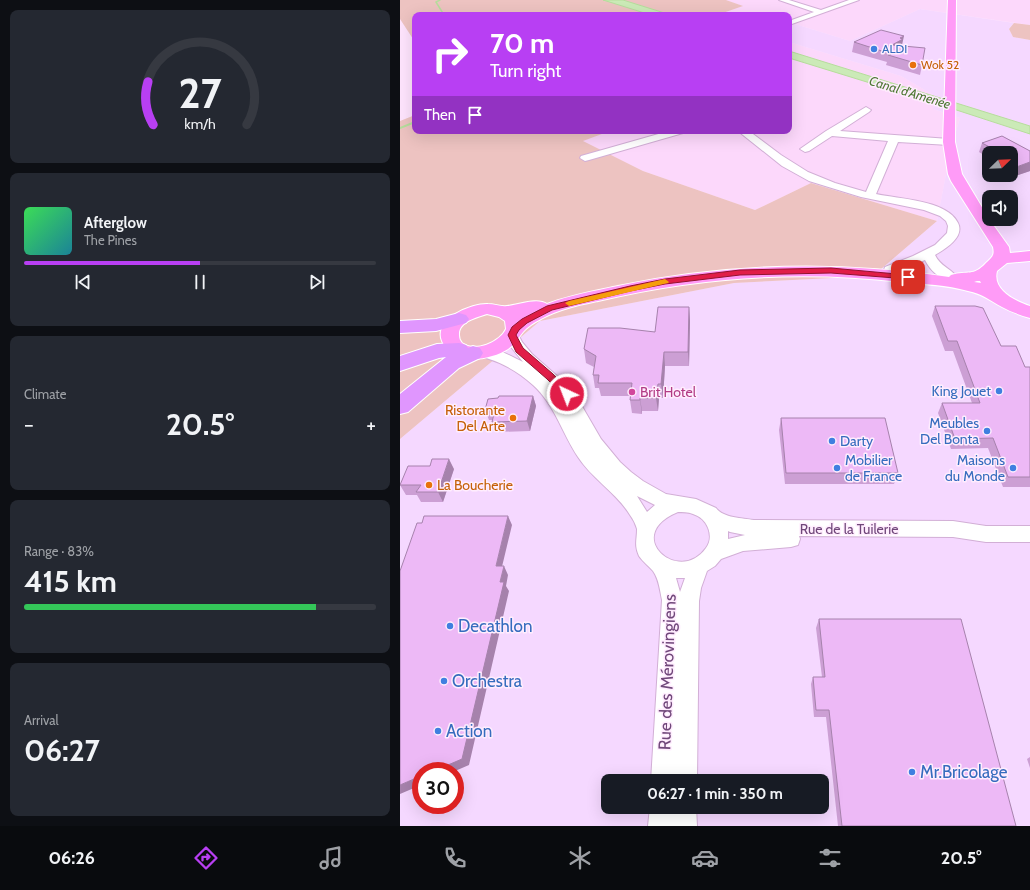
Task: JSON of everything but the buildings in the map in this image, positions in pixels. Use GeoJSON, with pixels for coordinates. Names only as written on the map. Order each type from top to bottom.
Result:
{"type":"FeatureCollection","features":[{"type":"Feature","properties":{"kind":"highway"},"geometry":{"type":"LineString","coordinates":[[400,327],[454,325]]}},
{"type":"Feature","properties":{"kind":"highway"},"geometry":{"type":"LineString","coordinates":[[400,358],[436,343],[454,325]]}},
{"type":"Feature","properties":{"kind":"highway"},"geometry":{"type":"LineString","coordinates":[[400,364],[437,351],[472,351]]}},
{"type":"Feature","properties":{"kind":"highway"},"geometry":{"type":"LineString","coordinates":[[400,406],[452,364],[472,351]]}},
{"type":"Feature","properties":{"kind":"main road"},"geometry":{"type":"LineString","coordinates":[[952,0],[949,142],[955,174],[963,190],[1001,247],[1002,253],[1000,260]]}},
{"type":"Feature","properties":{"kind":"main road"},"geometry":{"type":"LineString","coordinates":[[954,164],[982,205]]}},
{"type":"Feature","properties":{"kind":"main road"},"geometry":{"type":"LineString","coordinates":[[998,226],[1008,238],[1030,252]]}},
{"type":"Feature","properties":{"kind":"main road"},"geometry":{"type":"LineString","coordinates":[[997,295],[991,287],[988,279],[988,272],[991,266],[1000,260],[1015,256],[1030,256]]}},
{"type":"Feature","properties":{"kind":"main road"},"geometry":{"type":"LineString","coordinates":[[988,272],[972,278],[849,267],[795,266],[702,272],[635,283],[523,310],[504,312],[496,310],[482,310],[467,314],[454,325],[449,339],[452,345],[472,351],[501,346],[532,316],[549,308],[658,283],[740,272],[797,270],[862,272],[962,285],[983,289],[997,295],[1027,313]]}},
{"type":"Feature","properties":{"kind":"main road"},"geometry":{"type":"LineString","coordinates":[[504,312],[514,319],[514,332]]}},
{"type":"Feature","properties":{"kind":"street"},"geometry":{"type":"LineString","coordinates":[[782,0],[821,12]]}},
{"type":"Feature","properties":{"kind":"street"},"geometry":{"type":"LineString","coordinates":[[792,22],[856,0]]}},
{"type":"Feature","properties":{"kind":"street"},"geometry":{"type":"LineString","coordinates":[[805,148],[866,110]]}},
{"type":"Feature","properties":{"kind":"street"},"geometry":{"type":"LineString","coordinates":[[830,133],[949,142]]}},
{"type":"Feature","properties":{"kind":"street"},"geometry":{"type":"LineString","coordinates":[[585,158],[669,134]]}},
{"type":"Feature","properties":{"kind":"street"},"geometry":{"type":"LineString","coordinates":[[747,134],[785,162],[813,179],[870,196],[930,207],[942,212],[950,219],[955,228],[954,232],[947,240],[929,255],[890,270]]}},
{"type":"Feature","properties":{"kind":"street"},"geometry":{"type":"LineString","coordinates":[[870,196],[894,139]]}},
{"type":"Feature","properties":{"kind":"street"},"geometry":{"type":"LineString","coordinates":[[929,255],[934,266],[950,277]]}},
{"type":"Feature","properties":{"kind":"street"},"geometry":{"type":"LineString","coordinates":[[514,332],[519,350],[550,376],[572,400],[593,442],[608,460],[640,490],[653,498],[676,504],[697,506],[706,510],[713,517],[718,525],[720,534],[719,544],[707,559],[680,570],[660,565],[651,558],[646,548],[644,538],[646,528],[654,514],[676,504]]}},
{"type":"Feature","properties":{"kind":"street"},"geometry":{"type":"LineString","coordinates":[[472,351],[497,355],[513,362],[547,390],[562,410],[584,453],[604,475],[629,498],[646,528]]}},
{"type":"Feature","properties":{"kind":"street","name":"Rue de la Tuilerie"},"geometry":{"type":"LineString","coordinates":[[713,517],[730,524],[754,528],[953,529],[986,534],[1030,534]]}},
{"type":"Feature","properties":{"kind":"street","name":"Rue de la Tuilerie"},"geometry":{"type":"LineString","coordinates":[[707,559],[733,545],[755,541],[956,539],[986,534]]}},
{"type":"Feature","properties":{"kind":"street","name":"Rue des Mérovingiens"},"geometry":{"type":"LineString","coordinates":[[685,774],[689,601],[691,588],[707,559]]}},
{"type":"Feature","properties":{"kind":"street","name":"Rue des Mérovingiens"},"geometry":{"type":"LineString","coordinates":[[660,565],[666,575],[672,600],[664,774]]}},
{"type":"Feature","properties":{"kind":"street"},"geometry":{"type":"LineString","coordinates":[[662,814],[662,826]]}},
{"type":"Feature","properties":{"kind":"street"},"geometry":{"type":"LineString","coordinates":[[684,814],[684,826]]}},
{"type":"Feature","properties":{"kind":"shaded area"},"geometry":{"type":"Polygon","coordinates":[[[400,0],[726,0],[743,6],[726,12],[412,12],[412,37],[400,19],[400,0]]]}},
{"type":"Feature","properties":{"kind":"shaded area"},"geometry":{"type":"Polygon","coordinates":[[[726,0],[1030,0],[1030,25],[920,9],[850,41],[795,24],[792,24],[792,12],[725,12],[742,6],[726,0]]]}},
{"type":"Feature","properties":{"kind":"shaded area"},"geometry":{"type":"Polygon","coordinates":[[[920,9],[1014,23],[1009,29],[1013,37],[1030,40],[1030,826],[400,826],[400,439],[540,321],[734,283],[873,276],[937,221],[951,148],[960,118],[933,109],[935,96],[901,76],[792,43],[792,24],[795,24],[850,41],[920,9]]]}},
{"type":"Feature","properties":{"kind":"shaded area"},"geometry":{"type":"Polygon","coordinates":[[[1014,23],[1030,25],[1030,40],[1013,37],[1009,29],[1014,23]]]}},
{"type":"Feature","properties":{"kind":"shaded area"},"geometry":{"type":"Polygon","coordinates":[[[792,43],[901,76],[935,96],[933,109],[960,118],[951,148],[937,221],[811,183],[755,210],[643,171],[582,141],[602,134],[792,134],[792,43]]]}},
{"type":"Feature","properties":{"kind":"shaded area"},"geometry":{"type":"Polygon","coordinates":[[[412,116],[412,134],[602,134],[583,141],[643,171],[755,210],[811,183],[937,221],[873,276],[734,283],[540,321],[400,439],[400,121],[412,116]]]}},
{"type":"Feature","properties":{"kind":"water"},"geometry":{"type":"Polygon","coordinates":[[[603,0],[623,0],[661,12],[641,12],[603,0]]]}},
{"type":"Feature","properties":{"kind":"water","name":"Canal d'Amenée"},"geometry":{"type":"Polygon","coordinates":[[[792,52],[1030,126],[1030,134],[792,59],[792,52]]]}},
{"type":"Feature","properties":{"kind":"waterway"},"geometry":{"type":"LineString","coordinates":[[440,0],[436,2],[442,12]]}},
{"type":"Feature","properties":{"kind":"waterway"},"geometry":{"type":"LineString","coordinates":[[400,128],[412,123]]}},
{"type":"Feature","properties":{"kind":"slow traffic"},"geometry":{"type":"LineString","coordinates":[[569,303],[630,288],[665,282]]}},
{"type":"Feature","properties":{"kind":"place","name":"ALDI"},"geometry":{"type":"Point","coordinates":[874,49]}},
{"type":"Feature","properties":{"kind":"place","name":"Wok 52"},"geometry":{"type":"Point","coordinates":[913,65]}},
{"type":"Feature","properties":{"kind":"place","name":"King Jouet"},"geometry":{"type":"Point","coordinates":[999,391]}},
{"type":"Feature","properties":{"kind":"place","name":"Brit Hotel"},"geometry":{"type":"Point","coordinates":[632,392]}},
{"type":"Feature","properties":{"kind":"place","name":"Ristorante Del Arte"},"geometry":{"type":"Point","coordinates":[513,418]}},
{"type":"Feature","properties":{"kind":"place","name":"Meubles Del Bonta"},"geometry":{"type":"Point","coordinates":[987,431]}},
{"type":"Feature","properties":{"kind":"place","name":"Darty"},"geometry":{"type":"Point","coordinates":[832,441]}},
{"type":"Feature","properties":{"kind":"place","name":"Mobilier de France"},"geometry":{"type":"Point","coordinates":[837,468]}},
{"type":"Feature","properties":{"kind":"place","name":"Maisons du Monde"},"geometry":{"type":"Point","coordinates":[1013,468]}},
{"type":"Feature","properties":{"kind":"place","name":"La Boucherie"},"geometry":{"type":"Point","coordinates":[429,485]}},
{"type":"Feature","properties":{"kind":"place","name":"Decathlon"},"geometry":{"type":"Point","coordinates":[450,626]}},
{"type":"Feature","properties":{"kind":"place","name":"Orchestra"},"geometry":{"type":"Point","coordinates":[444,681]}},
{"type":"Feature","properties":{"kind":"place","name":"Action"},"geometry":{"type":"Point","coordinates":[438,731]}},
{"type":"Feature","properties":{"kind":"place","name":"Mr.Bricolage"},"geometry":{"type":"Point","coordinates":[912,772]}},
{"type":"Feature","properties":{"kind":"route"},"geometry":{"type":"LineString","coordinates":[[567,394],[550,376],[519,350],[512,335],[515,329],[524,321],[549,308],[630,288],[703,276],[740,272],[831,270],[856,271],[908,277]]}}]}
